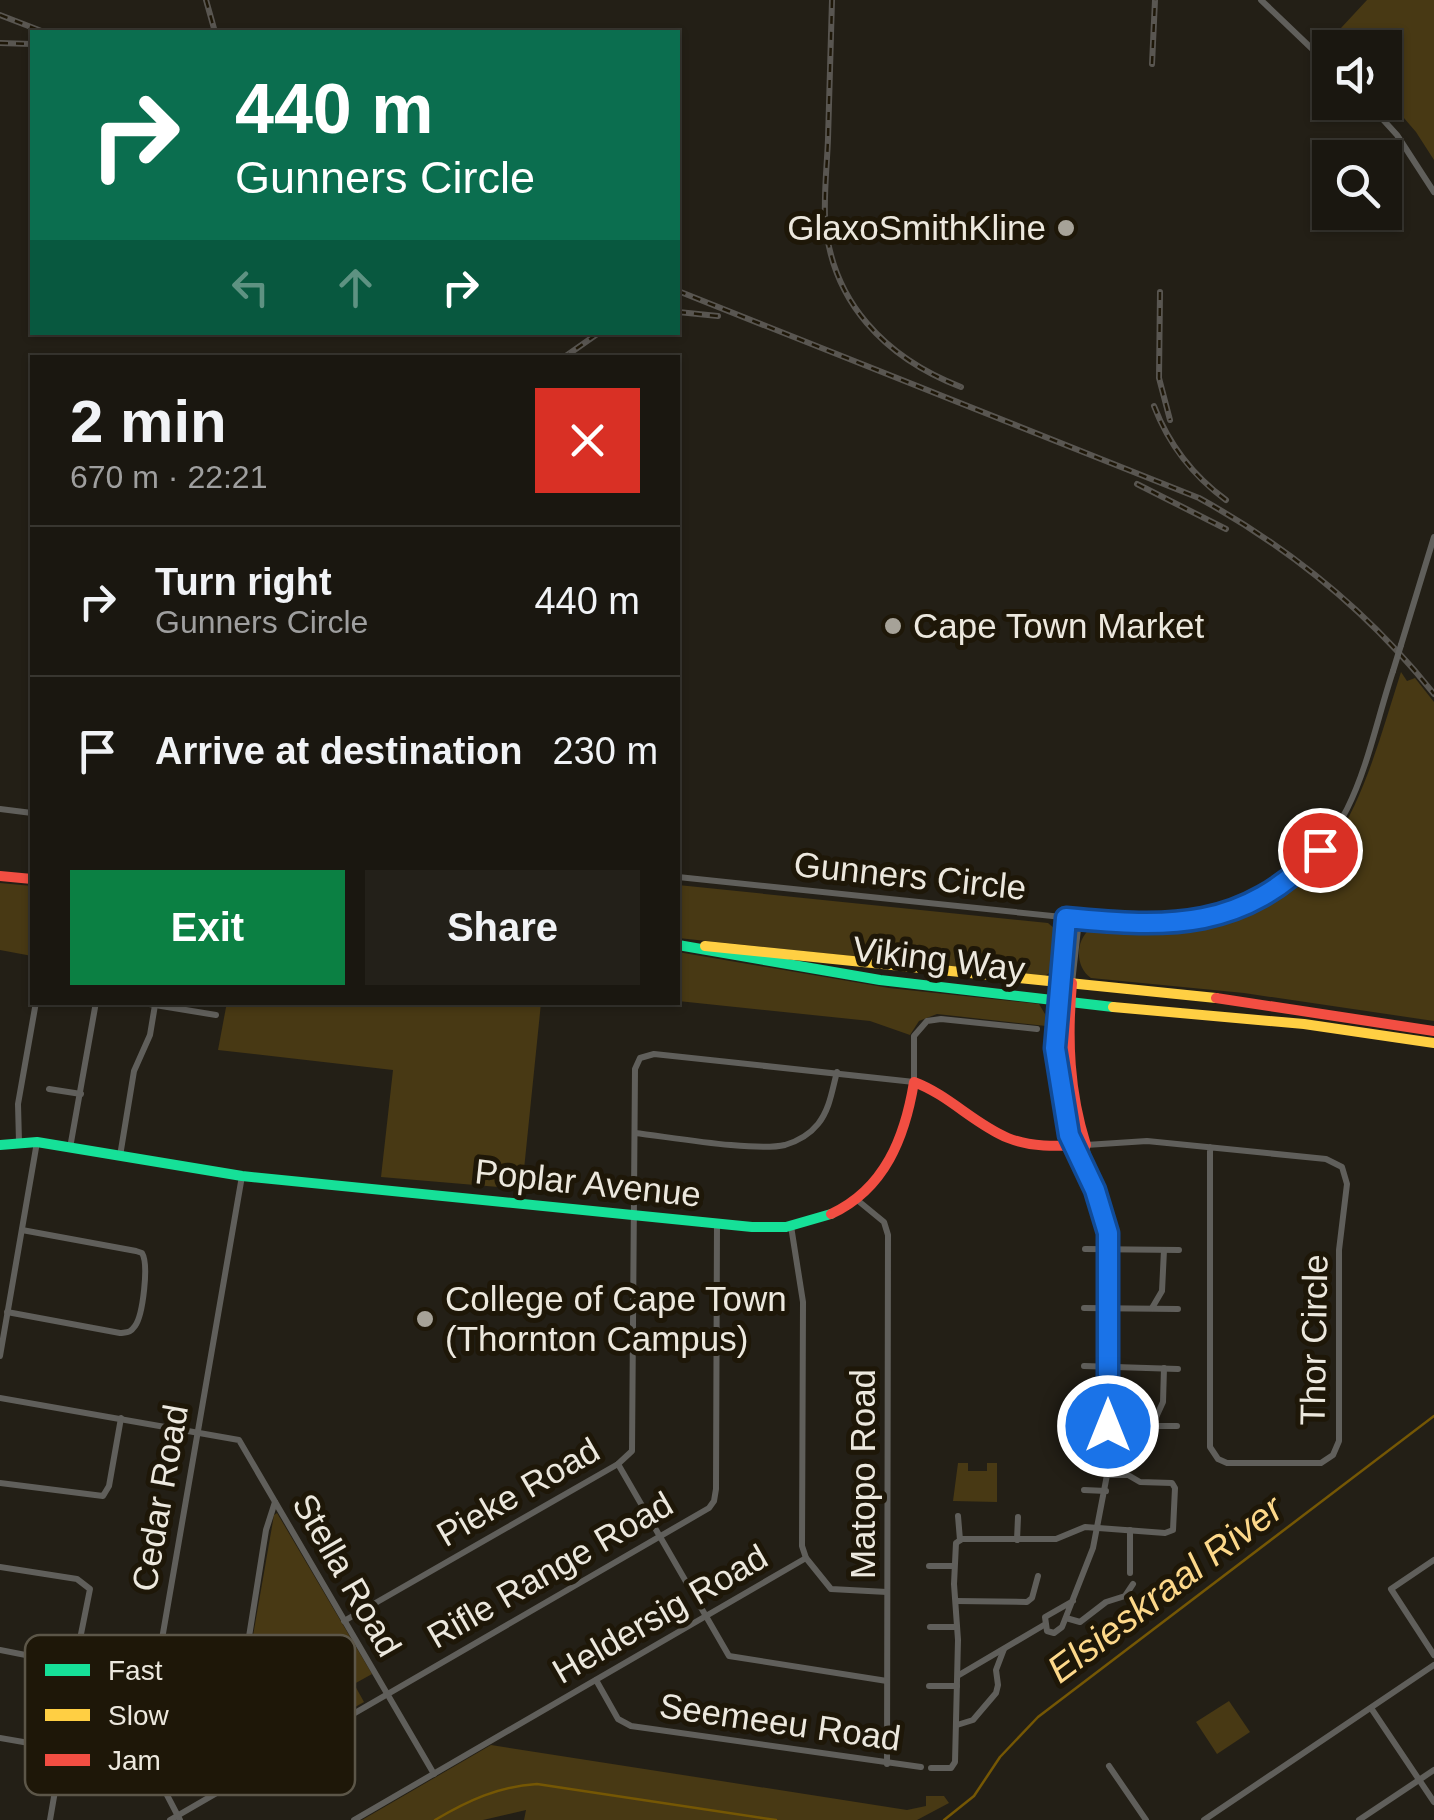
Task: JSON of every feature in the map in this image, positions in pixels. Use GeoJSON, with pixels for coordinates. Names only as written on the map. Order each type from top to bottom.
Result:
{"type":"FeatureCollection","features":[{"type":"Feature","properties":{"kind":"main road"},"geometry":{"type":"LineString","coordinates":[[0,876],[30,879]]}},
{"type":"Feature","properties":{"kind":"main road","name":"Viking Way"},"geometry":{"type":"LineString","coordinates":[[680,944],[1254,1003],[1434,1031]]}},
{"type":"Feature","properties":{"kind":"main road","name":"Viking Way"},"geometry":{"type":"LineString","coordinates":[[680,944],[791,968],[1057,1002],[1348,1029],[1434,1043]]}},
{"type":"Feature","properties":{"kind":"main road"},"geometry":{"type":"LineString","coordinates":[[1059,982],[1055,1048],[1069,1135],[1080,1146]]}},
{"type":"Feature","properties":{"kind":"main road"},"geometry":{"type":"LineString","coordinates":[[1072,983],[1069,1062],[1080,1146]]}},
{"type":"Feature","properties":{"kind":"main road"},"geometry":{"type":"LineString","coordinates":[[914,1082],[945,1094],[1008,1138],[1033,1144],[1080,1146]]}},
{"type":"Feature","properties":{"kind":"main road","name":"Poplar Avenue"},"geometry":{"type":"LineString","coordinates":[[0,1144],[37,1142],[242,1176],[763,1228],[825,1217],[856,1200],[884,1172],[898,1150],[908,1126],[914,1082]]}},
{"type":"Feature","properties":{"kind":"street"},"geometry":{"type":"LineString","coordinates":[[1262,0],[1312,49]]}},
{"type":"Feature","properties":{"kind":"street"},"geometry":{"type":"LineString","coordinates":[[1382,120],[1413,157],[1434,192]]}},
{"type":"Feature","properties":{"kind":"street","name":"Gunners Circle"},"geometry":{"type":"LineString","coordinates":[[680,878],[1159,925],[1198,922],[1250,905],[1294,876],[1326,843],[1347,809],[1434,538]]}},
{"type":"Feature","properties":{"kind":"street"},"geometry":{"type":"LineString","coordinates":[[0,809],[30,813]]}},
{"type":"Feature","properties":{"kind":"street"},"geometry":{"type":"LineString","coordinates":[[1059,982],[1066,918]]}},
{"type":"Feature","properties":{"kind":"street"},"geometry":{"type":"LineString","coordinates":[[1072,983],[1079,920]]}},
{"type":"Feature","properties":{"kind":"street"},"geometry":{"type":"LineString","coordinates":[[20,1142],[18,1104],[35,1005]]}},
{"type":"Feature","properties":{"kind":"street"},"geometry":{"type":"LineString","coordinates":[[70,1148],[95,1005]]}},
{"type":"Feature","properties":{"kind":"street"},"geometry":{"type":"LineString","coordinates":[[120,1156],[134,1071],[148,1040],[155,1005],[216,1014]]}},
{"type":"Feature","properties":{"kind":"street","name":"Poplar Avenue"},"geometry":{"type":"LineString","coordinates":[[914,1082],[914,1036],[928,1021],[1037,1029]]}},
{"type":"Feature","properties":{"kind":"street","name":"Pieke Road"},"geometry":{"type":"LineString","coordinates":[[344,1621],[630,1456],[636,1069],[640,1058],[654,1054],[837,1072]]}},
{"type":"Feature","properties":{"kind":"street"},"geometry":{"type":"LineString","coordinates":[[635,1134],[766,1147],[790,1144],[820,1121],[837,1072],[914,1082]]}},
{"type":"Feature","properties":{"kind":"street"},"geometry":{"type":"LineString","coordinates":[[49,1089],[80,1094]]}},
{"type":"Feature","properties":{"kind":"street","name":"Thor Circle"},"geometry":{"type":"LineString","coordinates":[[1080,1146],[1147,1141],[1326,1158],[1338,1164],[1346,1175],[1339,1250],[1338,1441],[1334,1455],[1321,1463],[1227,1463],[1214,1456],[1210,1447],[1210,1147]]}},
{"type":"Feature","properties":{"kind":"street"},"geometry":{"type":"LineString","coordinates":[[0,1356],[37,1142]]}},
{"type":"Feature","properties":{"kind":"street"},"geometry":{"type":"LineString","coordinates":[[1044,1624],[1049,1632],[1056,1633],[1066,1618],[1098,1530],[1106,1491],[1110,1250],[1105,1218],[1080,1146]]}},
{"type":"Feature","properties":{"kind":"street","name":"Cedar Road"},"geometry":{"type":"LineString","coordinates":[[162,1635],[242,1176]]}},
{"type":"Feature","properties":{"kind":"street","name":"Matopo Road"},"geometry":{"type":"LineString","coordinates":[[856,1200],[882,1219],[888,1231],[887,1764]]}},
{"type":"Feature","properties":{"kind":"street","name":"Rifle Range Road"},"geometry":{"type":"LineString","coordinates":[[355,1712],[709,1508],[715,1498],[718,1223]]}},
{"type":"Feature","properties":{"kind":"street","name":"Heldersig Road"},"geometry":{"type":"LineString","coordinates":[[354,1820],[806,1558],[802,1546],[802,1302],[791,1226]]}},
{"type":"Feature","properties":{"kind":"street"},"geometry":{"type":"LineString","coordinates":[[8,1312],[128,1332],[138,1322],[148,1264],[136,1250],[22,1230]]}},
{"type":"Feature","properties":{"kind":"street"},"geometry":{"type":"LineString","coordinates":[[1085,1249],[1179,1250]]}},
{"type":"Feature","properties":{"kind":"street"},"geometry":{"type":"LineString","coordinates":[[1152,1309],[1162,1291],[1164,1250]]}},
{"type":"Feature","properties":{"kind":"street"},"geometry":{"type":"LineString","coordinates":[[0,1291],[11,1292]]}},
{"type":"Feature","properties":{"kind":"street"},"geometry":{"type":"LineString","coordinates":[[1084,1308],[1178,1309]]}},
{"type":"Feature","properties":{"kind":"street"},"geometry":{"type":"LineString","coordinates":[[1084,1366],[1178,1368]]}},
{"type":"Feature","properties":{"kind":"street"},"geometry":{"type":"LineString","coordinates":[[1152,1426],[1163,1402],[1164,1368]]}},
{"type":"Feature","properties":{"kind":"street","name":"Stella Road"},"geometry":{"type":"LineString","coordinates":[[0,1398],[239,1440],[353,1635]]}},
{"type":"Feature","properties":{"kind":"street"},"geometry":{"type":"LineString","coordinates":[[0,1483],[103,1496],[109,1486],[121,1418]]}},
{"type":"Feature","properties":{"kind":"street"},"geometry":{"type":"LineString","coordinates":[[1084,1426],[1178,1426]]}},
{"type":"Feature","properties":{"kind":"street"},"geometry":{"type":"LineString","coordinates":[[618,1464],[732,1658],[887,1681]]}},
{"type":"Feature","properties":{"kind":"street"},"geometry":{"type":"LineString","coordinates":[[1005,1648],[996,1670],[996,1693],[970,1722],[957,1725],[955,1545],[960,1540],[1056,1540],[1076,1528],[1165,1533],[1174,1530],[1174,1485],[1140,1482],[1126,1475],[1107,1476]]}},
{"type":"Feature","properties":{"kind":"street"},"geometry":{"type":"LineString","coordinates":[[1084,1490],[1106,1491]]}},
{"type":"Feature","properties":{"kind":"street"},"geometry":{"type":"LineString","coordinates":[[249,1635],[266,1530],[275,1502]]}},
{"type":"Feature","properties":{"kind":"street"},"geometry":{"type":"LineString","coordinates":[[958,1516],[960,1540]]}},
{"type":"Feature","properties":{"kind":"street"},"geometry":{"type":"LineString","coordinates":[[1017,1540],[1018,1517]]}},
{"type":"Feature","properties":{"kind":"street"},"geometry":{"type":"LineString","coordinates":[[1130,1530],[1130,1573]]}},
{"type":"Feature","properties":{"kind":"street"},"geometry":{"type":"LineString","coordinates":[[806,1558],[824,1584],[836,1591],[887,1592]]}},
{"type":"Feature","properties":{"kind":"street"},"geometry":{"type":"LineString","coordinates":[[1434,1560],[1391,1589],[1434,1655]]}},
{"type":"Feature","properties":{"kind":"street"},"geometry":{"type":"LineString","coordinates":[[0,1566],[77,1579],[90,1589],[81,1635]]}},
{"type":"Feature","properties":{"kind":"street"},"geometry":{"type":"LineString","coordinates":[[929,1566],[954,1566]]}},
{"type":"Feature","properties":{"kind":"street"},"geometry":{"type":"LineString","coordinates":[[956,1601],[1027,1602],[1032,1598],[1038,1576]]}},
{"type":"Feature","properties":{"kind":"street"},"geometry":{"type":"LineString","coordinates":[[1066,1618],[1080,1622],[1106,1602],[1125,1596],[1133,1584]]}},
{"type":"Feature","properties":{"kind":"street"},"geometry":{"type":"LineString","coordinates":[[958,1676],[1044,1624],[1048,1614],[1072,1602]]}},
{"type":"Feature","properties":{"kind":"street"},"geometry":{"type":"LineString","coordinates":[[930,1627],[956,1628]]}},
{"type":"Feature","properties":{"kind":"street","name":"Stella Road"},"geometry":{"type":"LineString","coordinates":[[355,1639],[434,1774]]}},
{"type":"Feature","properties":{"kind":"street"},"geometry":{"type":"LineString","coordinates":[[0,1650],[25,1655]]}},
{"type":"Feature","properties":{"kind":"street"},"geometry":{"type":"LineString","coordinates":[[988,1658],[996,1670]]}},
{"type":"Feature","properties":{"kind":"street"},"geometry":{"type":"LineString","coordinates":[[1204,1820],[1434,1665]]}},
{"type":"Feature","properties":{"kind":"street","name":"Seemeeu Road"},"geometry":{"type":"LineString","coordinates":[[596,1680],[618,1719],[631,1726],[887,1764],[954,1766],[957,1725]]}},
{"type":"Feature","properties":{"kind":"street"},"geometry":{"type":"LineString","coordinates":[[929,1686],[958,1686]]}},
{"type":"Feature","properties":{"kind":"street"},"geometry":{"type":"LineString","coordinates":[[1370,1708],[1434,1802]]}},
{"type":"Feature","properties":{"kind":"street"},"geometry":{"type":"LineString","coordinates":[[0,1738],[25,1742]]}},
{"type":"Feature","properties":{"kind":"street"},"geometry":{"type":"LineString","coordinates":[[1109,1766],[1146,1820]]}},
{"type":"Feature","properties":{"kind":"street"},"geometry":{"type":"LineString","coordinates":[[1359,1820],[1434,1770]]}},
{"type":"Feature","properties":{"kind":"street"},"geometry":{"type":"LineString","coordinates":[[50,1820],[54,1795]]}},
{"type":"Feature","properties":{"kind":"street","name":"Cedar Road"},"geometry":{"type":"LineString","coordinates":[[165,1795],[176,1818]]}},
{"type":"Feature","properties":{"kind":"street","name":"Rifle Range Road"},"geometry":{"type":"LineString","coordinates":[[176,1818],[212,1795]]}},
{"type":"Feature","properties":{"kind":"shaded area"},"geometry":{"type":"Polygon","coordinates":[[[1367,0],[1434,0],[1434,160],[1402,116],[1402,30],[1339,30],[1367,0]]]}},
{"type":"Feature","properties":{"kind":"shaded area"},"geometry":{"type":"Polygon","coordinates":[[[1401,672],[1407,681],[1415,678],[1434,702],[1434,1021],[1244,993],[1091,978],[1086,973],[1080,961],[1080,947],[1090,929],[1196,930],[1244,917],[1283,896],[1314,869],[1358,799],[1401,672]]]}},
{"type":"Feature","properties":{"kind":"shaded area"},"geometry":{"type":"Polygon","coordinates":[[[0,883],[30,886],[30,956],[0,950],[0,883]]]}},
{"type":"Feature","properties":{"kind":"shaded area"},"geometry":{"type":"Polygon","coordinates":[[[680,885],[1048,923],[1060,933],[1057,967],[1045,976],[680,938],[680,885]]]}},
{"type":"Feature","properties":{"kind":"shaded area"},"geometry":{"type":"Polygon","coordinates":[[[680,952],[889,988],[1039,1004],[1046,1026],[937,1014],[919,1021],[910,1035],[870,1021],[680,1001],[680,952]]]}},
{"type":"Feature","properties":{"kind":"shaded area"},"geometry":{"type":"Polygon","coordinates":[[[226,1005],[541,1005],[522,1189],[381,1177],[393,1070],[218,1050],[226,1005]]]}},
{"type":"Feature","properties":{"kind":"shaded area"},"geometry":{"type":"Polygon","coordinates":[[[958,1463],[968,1463],[968,1471],[987,1471],[987,1463],[997,1463],[997,1502],[953,1501],[958,1463]]]}},
{"type":"Feature","properties":{"kind":"shaded area"},"geometry":{"type":"Polygon","coordinates":[[[277,1513],[349,1635],[253,1635],[277,1513]]]}},
{"type":"Feature","properties":{"kind":"shaded area"},"geometry":{"type":"Polygon","coordinates":[[[355,1645],[372,1674],[355,1683],[355,1645]]]}},
{"type":"Feature","properties":{"kind":"shaded area"},"geometry":{"type":"Polygon","coordinates":[[[355,1686],[364,1702],[355,1707],[355,1686]]]}},
{"type":"Feature","properties":{"kind":"shaded area"},"geometry":{"type":"Polygon","coordinates":[[[1229,1701],[1250,1732],[1217,1754],[1196,1722],[1229,1701]]]}},
{"type":"Feature","properties":{"kind":"shaded area"},"geometry":{"type":"Polygon","coordinates":[[[491,1745],[907,1810],[926,1806],[926,1796],[944,1796],[949,1803],[917,1820],[524,1820],[526,1810],[483,1820],[362,1820],[491,1745]]]}},
{"type":"Feature","properties":{"kind":"waterway","name":"Elsieskraal River"},"geometry":{"type":"LineString","coordinates":[[944,1820],[974,1796],[1000,1757],[1038,1717],[1434,1416]]}},
{"type":"Feature","properties":{"kind":"waterway","name":"Elsieskraal River"},"geometry":{"type":"LineString","coordinates":[[435,1820],[484,1796],[537,1784],[776,1820]]}},
{"type":"Feature","properties":{"kind":"railway"},"geometry":{"type":"LineString","coordinates":[[206,0],[214,30]]}},
{"type":"Feature","properties":{"kind":"railway"},"geometry":{"type":"LineString","coordinates":[[832,0],[825,217],[829,248],[850,300],[867,323],[909,360],[961,387]]}},
{"type":"Feature","properties":{"kind":"railway"},"geometry":{"type":"LineString","coordinates":[[1152,64],[1155,0]]}},
{"type":"Feature","properties":{"kind":"railway"},"geometry":{"type":"LineString","coordinates":[[0,15],[39,30]]}},
{"type":"Feature","properties":{"kind":"railway"},"geometry":{"type":"LineString","coordinates":[[0,43],[30,44]]}},
{"type":"Feature","properties":{"kind":"railway"},"geometry":{"type":"LineString","coordinates":[[680,292],[1199,498],[1265,538],[1326,584],[1383,636],[1434,694]]}},
{"type":"Feature","properties":{"kind":"railway"},"geometry":{"type":"LineString","coordinates":[[1160,292],[1159,378],[1170,420]]}},
{"type":"Feature","properties":{"kind":"railway"},"geometry":{"type":"LineString","coordinates":[[680,312],[718,316]]}},
{"type":"Feature","properties":{"kind":"railway"},"geometry":{"type":"LineString","coordinates":[[567,355],[596,335]]}},
{"type":"Feature","properties":{"kind":"railway"},"geometry":{"type":"LineString","coordinates":[[1154,406],[1183,458],[1226,500]]}},
{"type":"Feature","properties":{"kind":"railway"},"geometry":{"type":"LineString","coordinates":[[1137,484],[1226,529]]}},
{"type":"Feature","properties":{"kind":"traffic: fast"},"geometry":{"type":"LineString","coordinates":[[680,945],[880,980],[1113,1007]]}},
{"type":"Feature","properties":{"kind":"traffic: fast"},"geometry":{"type":"LineString","coordinates":[[1059,982],[1055,1048],[1074,1146]]}},
{"type":"Feature","properties":{"kind":"traffic: fast"},"geometry":{"type":"LineString","coordinates":[[0,1145],[37,1142],[242,1176],[752,1227],[786,1227],[831,1214]]}},
{"type":"Feature","properties":{"kind":"traffic: slow"},"geometry":{"type":"LineString","coordinates":[[705,946],[1216,998]]}},
{"type":"Feature","properties":{"kind":"traffic: slow"},"geometry":{"type":"LineString","coordinates":[[1113,1007],[1304,1024],[1434,1043]]}},
{"type":"Feature","properties":{"kind":"traffic: jam"},"geometry":{"type":"LineString","coordinates":[[0,876],[30,879]]}},
{"type":"Feature","properties":{"kind":"traffic: jam"},"geometry":{"type":"LineString","coordinates":[[831,1214],[850,1203],[879,1176],[898,1141],[914,1082],[1008,1138],[1037,1145],[1086,1145],[1071,1065],[1072,983]]}},
{"type":"Feature","properties":{"kind":"traffic: jam"},"geometry":{"type":"LineString","coordinates":[[1216,998],[1434,1031]]}},
{"type":"Feature","properties":{"kind":"place","name":"GlaxoSmithKline"},"geometry":{"type":"Point","coordinates":[1066,228]}},
{"type":"Feature","properties":{"kind":"place","name":"Cape Town Market"},"geometry":{"type":"Point","coordinates":[893,626]}},
{"type":"Feature","properties":{"kind":"place","name":"College of Cape Town (Thornton Campus)"},"geometry":{"type":"Point","coordinates":[425,1319]}},
{"type":"Feature","properties":{"kind":"route"},"geometry":{"type":"LineString","coordinates":[[1108,1426],[1108,1233],[1095,1190],[1069,1135],[1055,1048],[1066,918],[1159,925],[1216,918],[1264,897],[1294,876],[1320,850]]}}]}
